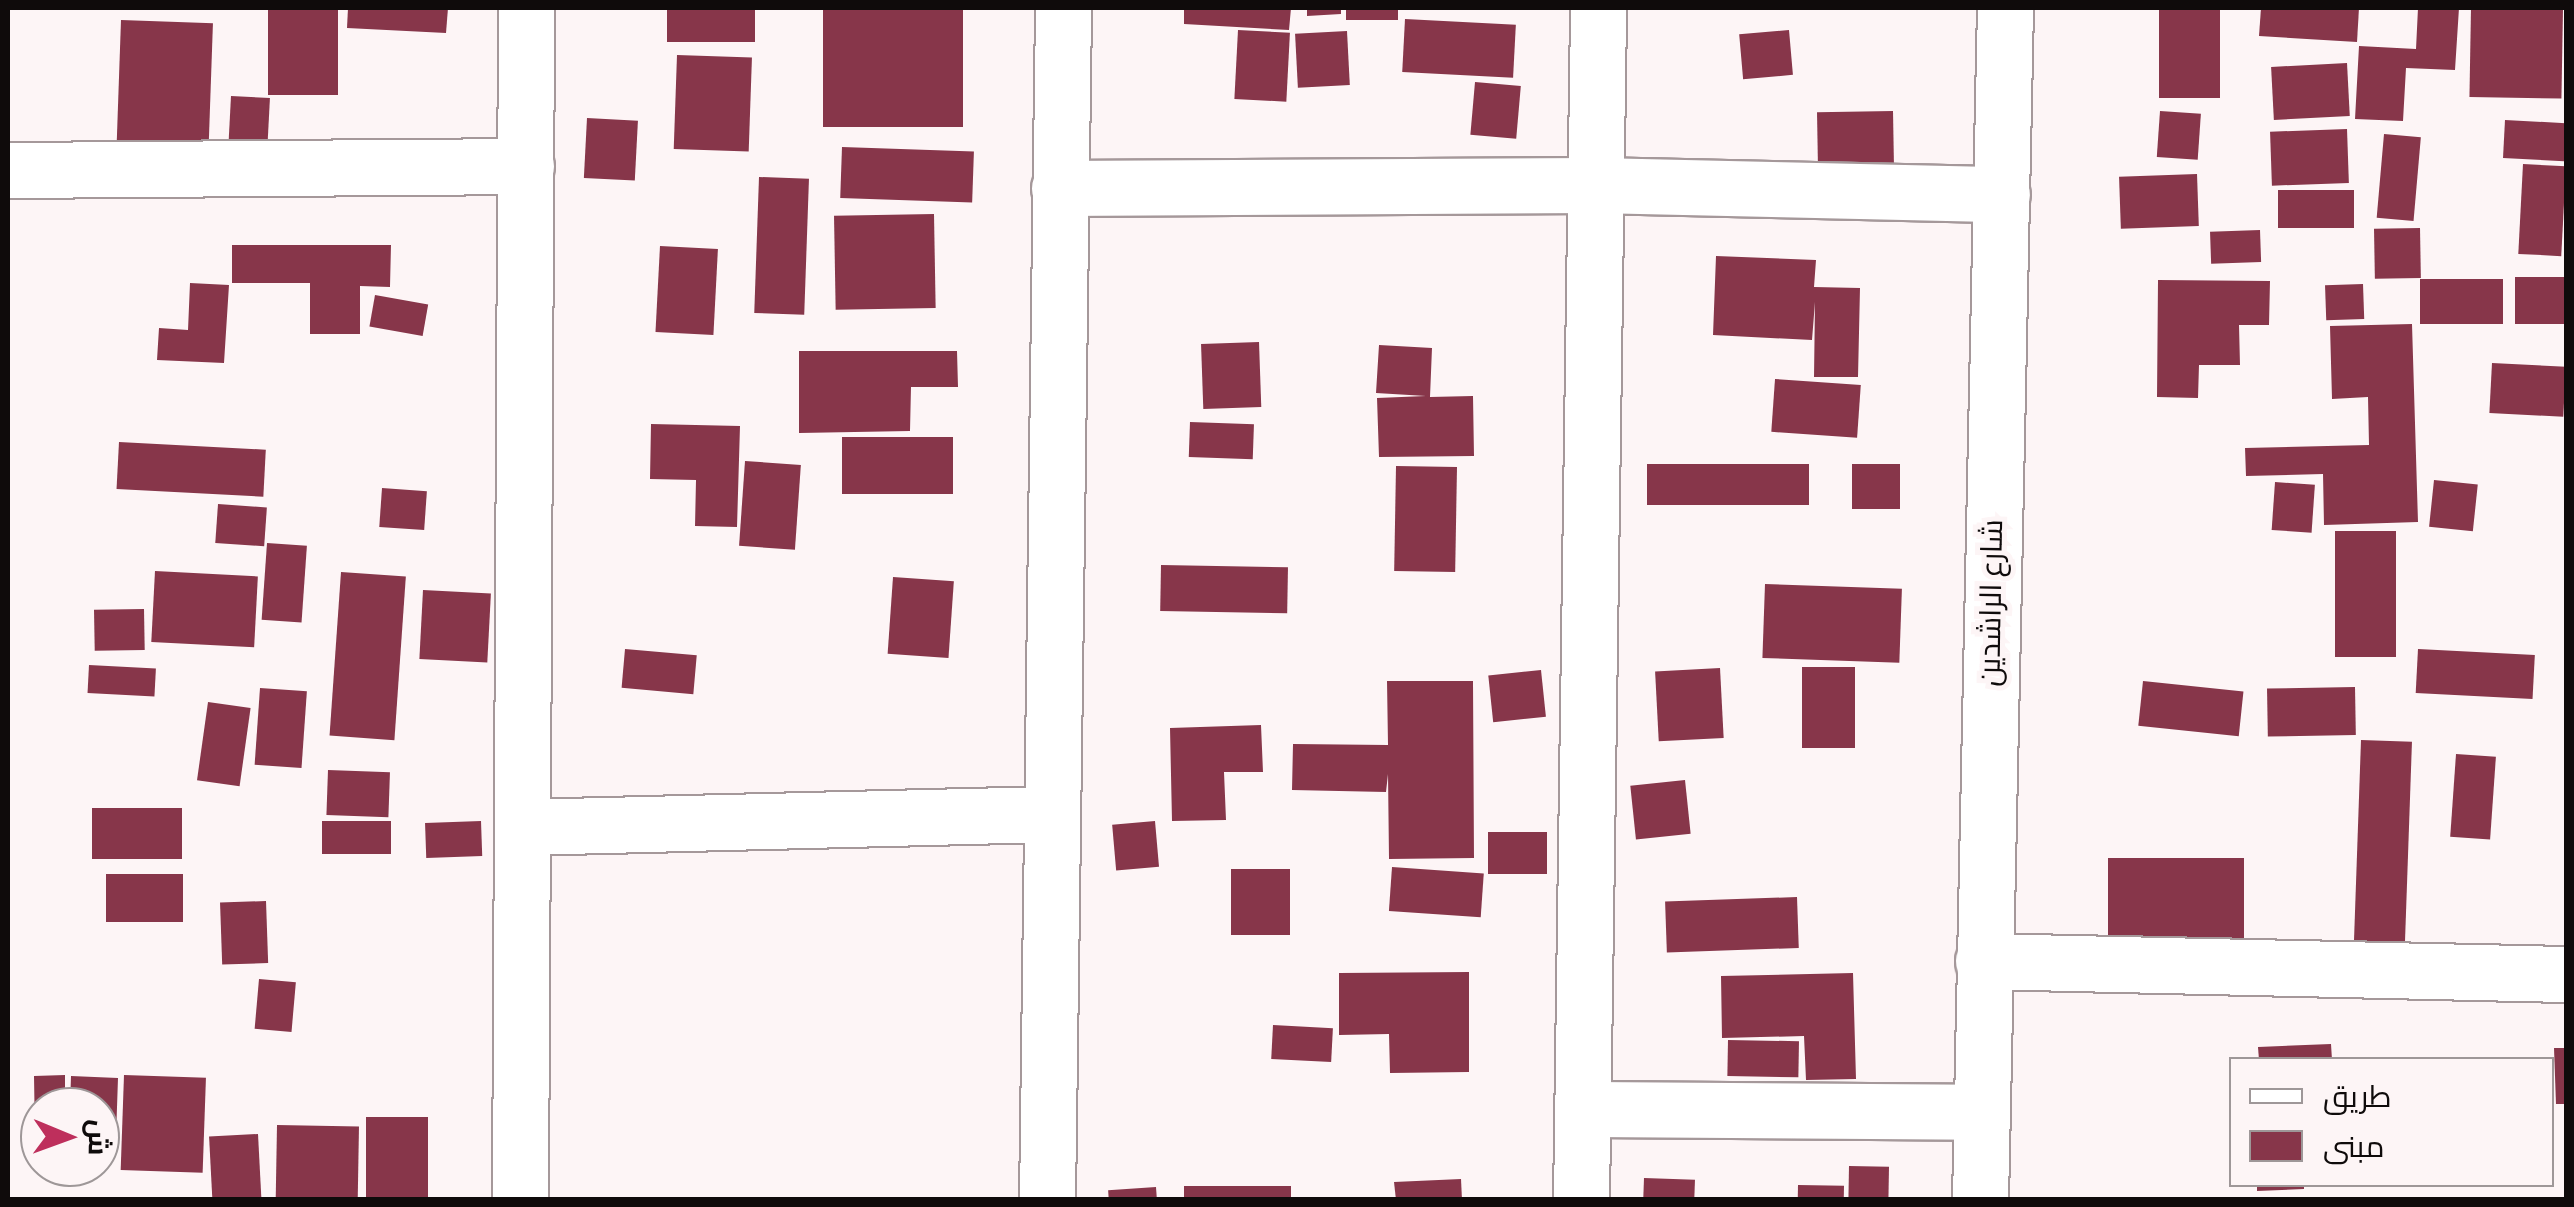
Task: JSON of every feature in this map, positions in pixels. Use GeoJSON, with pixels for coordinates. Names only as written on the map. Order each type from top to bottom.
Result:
{"type":"FeatureCollection","features":[{"type":"Feature","properties":{"kind":"street"},"geometry":{"type":"LineString","coordinates":[[520,1200],[526,8]]}},
{"type":"Feature","properties":{"kind":"street"},"geometry":{"type":"LineString","coordinates":[[1047,1200],[1064,8]]}},
{"type":"Feature","properties":{"kind":"street"},"geometry":{"type":"LineString","coordinates":[[1581,1200],[1598,8]]}},
{"type":"Feature","properties":{"kind":"street","name":"شارع الراشدين"},"geometry":{"type":"LineString","coordinates":[[1980,1200],[2005,8]]}},
{"type":"Feature","properties":{"kind":"street"},"geometry":{"type":"LineString","coordinates":[[8,170],[526,166]]}},
{"type":"Feature","properties":{"kind":"street"},"geometry":{"type":"LineString","coordinates":[[1059,188],[1596,185],[2002,194]]}},
{"type":"Feature","properties":{"kind":"street"},"geometry":{"type":"LineString","coordinates":[[524,827],[1050,814]]}},
{"type":"Feature","properties":{"kind":"street"},"geometry":{"type":"LineString","coordinates":[[1983,961],[2566,974]]}},
{"type":"Feature","properties":{"kind":"street"},"geometry":{"type":"LineString","coordinates":[[1584,1110],[1981,1112]]}},
{"type":"Feature","properties":{"kind":"building"},"geometry":{"type":"Polygon","coordinates":[[[268,8],[338,8],[338,95],[268,95],[268,8]]]}},
{"type":"Feature","properties":{"kind":"building"},"geometry":{"type":"Polygon","coordinates":[[[348,8],[448,8],[446,33],[347,28],[348,8]]]}},
{"type":"Feature","properties":{"kind":"building"},"geometry":{"type":"Polygon","coordinates":[[[667,8],[755,8],[755,42],[667,42],[667,8]]]}},
{"type":"Feature","properties":{"kind":"building"},"geometry":{"type":"Polygon","coordinates":[[[823,8],[963,8],[963,127],[823,127],[823,8]]]}},
{"type":"Feature","properties":{"kind":"building"},"geometry":{"type":"Polygon","coordinates":[[[1184,8],[1291,8],[1289,30],[1184,24],[1184,8]]]}},
{"type":"Feature","properties":{"kind":"building"},"geometry":{"type":"Polygon","coordinates":[[[1307,8],[1341,8],[1341,14],[1307,16],[1307,8]]]}},
{"type":"Feature","properties":{"kind":"building"},"geometry":{"type":"Polygon","coordinates":[[[1346,8],[1398,8],[1398,20],[1346,20],[1346,8]]]}},
{"type":"Feature","properties":{"kind":"building"},"geometry":{"type":"Polygon","coordinates":[[[2159,8],[2220,8],[2220,98],[2159,98],[2159,8]]]}},
{"type":"Feature","properties":{"kind":"building"},"geometry":{"type":"Polygon","coordinates":[[[2261,8],[2359,8],[2357,42],[2259,36],[2261,8]]]}},
{"type":"Feature","properties":{"kind":"building"},"geometry":{"type":"Polygon","coordinates":[[[2418,8],[2459,8],[2455,70],[2406,68],[2403,121],[2355,119],[2359,46],[2416,49],[2418,8]]]}},
{"type":"Feature","properties":{"kind":"building"},"geometry":{"type":"Polygon","coordinates":[[[2471,8],[2563,10],[2561,99],[2469,97],[2471,8]]]}},
{"type":"Feature","properties":{"kind":"building"},"geometry":{"type":"Polygon","coordinates":[[[1405,19],[1516,25],[1513,78],[1402,72],[1405,19]]]}},
{"type":"Feature","properties":{"kind":"building"},"geometry":{"type":"Polygon","coordinates":[[[121,20],[213,23],[209,144],[117,141],[121,20]]]}},
{"type":"Feature","properties":{"kind":"building"},"geometry":{"type":"Polygon","coordinates":[[[1238,30],[1290,33],[1286,102],[1234,99],[1238,30]]]}},
{"type":"Feature","properties":{"kind":"building"},"geometry":{"type":"Polygon","coordinates":[[[1789,30],[1793,75],[1743,79],[1739,34],[1789,30]]]}},
{"type":"Feature","properties":{"kind":"building"},"geometry":{"type":"Polygon","coordinates":[[[1347,31],[1350,85],[1298,88],[1295,34],[1347,31]]]}},
{"type":"Feature","properties":{"kind":"building"},"geometry":{"type":"Polygon","coordinates":[[[677,55],[752,58],[749,152],[674,149],[677,55]]]}},
{"type":"Feature","properties":{"kind":"building"},"geometry":{"type":"Polygon","coordinates":[[[2347,63],[2350,116],[2274,120],[2271,67],[2347,63]]]}},
{"type":"Feature","properties":{"kind":"building"},"geometry":{"type":"Polygon","coordinates":[[[1475,82],[1521,86],[1516,139],[1470,135],[1475,82]]]}},
{"type":"Feature","properties":{"kind":"building"},"geometry":{"type":"Polygon","coordinates":[[[231,96],[270,98],[268,143],[229,141],[231,96]]]}},
{"type":"Feature","properties":{"kind":"building"},"geometry":{"type":"Polygon","coordinates":[[[1893,111],[1894,171],[1818,172],[1817,112],[1893,111]]]}},
{"type":"Feature","properties":{"kind":"building"},"geometry":{"type":"Polygon","coordinates":[[[2160,111],[2201,114],[2198,160],[2157,157],[2160,111]]]}},
{"type":"Feature","properties":{"kind":"building"},"geometry":{"type":"Polygon","coordinates":[[[587,118],[638,121],[635,181],[584,178],[587,118]]]}},
{"type":"Feature","properties":{"kind":"building"},"geometry":{"type":"Polygon","coordinates":[[[2505,120],[2566,123],[2564,161],[2503,158],[2505,120]]]}},
{"type":"Feature","properties":{"kind":"building"},"geometry":{"type":"Polygon","coordinates":[[[2347,129],[2349,183],[2272,186],[2270,132],[2347,129]]]}},
{"type":"Feature","properties":{"kind":"building"},"geometry":{"type":"Polygon","coordinates":[[[2384,134],[2421,137],[2414,221],[2377,218],[2384,134]]]}},
{"type":"Feature","properties":{"kind":"building"},"geometry":{"type":"Polygon","coordinates":[[[842,147],[974,152],[972,203],[840,198],[842,147]]]}},
{"type":"Feature","properties":{"kind":"building"},"geometry":{"type":"Polygon","coordinates":[[[2523,164],[2566,166],[2561,256],[2518,254],[2523,164]]]}},
{"type":"Feature","properties":{"kind":"building"},"geometry":{"type":"Polygon","coordinates":[[[2197,174],[2199,226],[2121,229],[2119,177],[2197,174]]]}},
{"type":"Feature","properties":{"kind":"building"},"geometry":{"type":"Polygon","coordinates":[[[759,177],[809,179],[804,315],[754,313],[759,177]]]}},
{"type":"Feature","properties":{"kind":"building"},"geometry":{"type":"Polygon","coordinates":[[[2278,190],[2354,190],[2354,228],[2278,228],[2278,190]]]}},
{"type":"Feature","properties":{"kind":"building"},"geometry":{"type":"Polygon","coordinates":[[[934,214],[936,308],[836,310],[834,216],[934,214]]]}},
{"type":"Feature","properties":{"kind":"building"},"geometry":{"type":"Polygon","coordinates":[[[2420,228],[2421,278],[2375,279],[2374,229],[2420,228]]]}},
{"type":"Feature","properties":{"kind":"building"},"geometry":{"type":"Polygon","coordinates":[[[2260,230],[2261,262],[2211,264],[2210,232],[2260,230]]]}},
{"type":"Feature","properties":{"kind":"building"},"geometry":{"type":"Polygon","coordinates":[[[232,245],[391,245],[390,287],[360,286],[360,334],[310,334],[310,283],[232,283],[232,245]]]}},
{"type":"Feature","properties":{"kind":"building"},"geometry":{"type":"Polygon","coordinates":[[[660,246],[718,249],[713,335],[655,332],[660,246]]]}},
{"type":"Feature","properties":{"kind":"building"},"geometry":{"type":"Polygon","coordinates":[[[1716,256],[1816,260],[1814,287],[1860,288],[1858,377],[1814,377],[1815,302],[1812,340],[1713,335],[1716,256]]]}},
{"type":"Feature","properties":{"kind":"building"},"geometry":{"type":"Polygon","coordinates":[[[2515,277],[2566,277],[2566,324],[2515,324],[2515,277]]]}},
{"type":"Feature","properties":{"kind":"building"},"geometry":{"type":"Polygon","coordinates":[[[2420,279],[2503,279],[2503,324],[2420,324],[2420,279]]]}},
{"type":"Feature","properties":{"kind":"building"},"geometry":{"type":"Polygon","coordinates":[[[2158,280],[2270,281],[2269,325],[2239,325],[2240,365],[2199,365],[2198,398],[2157,397],[2158,280]]]}},
{"type":"Feature","properties":{"kind":"building"},"geometry":{"type":"Polygon","coordinates":[[[190,283],[229,285],[224,363],[157,360],[159,328],[188,330],[190,283]]]}},
{"type":"Feature","properties":{"kind":"building"},"geometry":{"type":"Polygon","coordinates":[[[2363,284],[2364,319],[2326,320],[2325,285],[2363,284]]]}},
{"type":"Feature","properties":{"kind":"building"},"geometry":{"type":"Polygon","coordinates":[[[375,295],[428,304],[423,336],[369,327],[375,295]]]}},
{"type":"Feature","properties":{"kind":"building"},"geometry":{"type":"Polygon","coordinates":[[[2412,324],[2418,522],[2324,525],[2323,474],[2246,476],[2245,448],[2369,445],[2368,397],[2332,399],[2330,326],[2412,324]]]}},
{"type":"Feature","properties":{"kind":"building"},"geometry":{"type":"Polygon","coordinates":[[[1259,342],[1261,407],[1203,409],[1201,344],[1259,342]]]}},
{"type":"Feature","properties":{"kind":"building"},"geometry":{"type":"Polygon","coordinates":[[[1379,345],[1432,348],[1430,397],[1473,396],[1474,456],[1379,457],[1377,398],[1426,396],[1376,393],[1379,345]]]}},
{"type":"Feature","properties":{"kind":"building"},"geometry":{"type":"Polygon","coordinates":[[[799,351],[957,351],[958,387],[911,387],[910,431],[799,433],[799,351]]]}},
{"type":"Feature","properties":{"kind":"building"},"geometry":{"type":"Polygon","coordinates":[[[2492,363],[2566,367],[2563,417],[2489,413],[2492,363]]]}},
{"type":"Feature","properties":{"kind":"building"},"geometry":{"type":"Polygon","coordinates":[[[1775,379],[1861,385],[1857,438],[1771,432],[1775,379]]]}},
{"type":"Feature","properties":{"kind":"building"},"geometry":{"type":"Polygon","coordinates":[[[1190,422],[1254,424],[1253,459],[1189,457],[1190,422]]]}},
{"type":"Feature","properties":{"kind":"building"},"geometry":{"type":"Polygon","coordinates":[[[651,424],[740,426],[737,527],[695,526],[696,480],[650,479],[651,424]]]}},
{"type":"Feature","properties":{"kind":"building"},"geometry":{"type":"Polygon","coordinates":[[[842,437],[953,437],[953,494],[842,494],[842,437]]]}},
{"type":"Feature","properties":{"kind":"building"},"geometry":{"type":"Polygon","coordinates":[[[119,442],[266,450],[263,497],[117,489],[119,442]]]}},
{"type":"Feature","properties":{"kind":"building"},"geometry":{"type":"Polygon","coordinates":[[[745,461],[801,465],[795,550],[739,546],[745,461]]]}},
{"type":"Feature","properties":{"kind":"building"},"geometry":{"type":"Polygon","coordinates":[[[1647,464],[1809,464],[1809,505],[1647,505],[1647,464]]]}},
{"type":"Feature","properties":{"kind":"building"},"geometry":{"type":"Polygon","coordinates":[[[1852,464],[1900,464],[1900,509],[1852,509],[1852,464]]]}},
{"type":"Feature","properties":{"kind":"building"},"geometry":{"type":"Polygon","coordinates":[[[1396,466],[1457,467],[1455,572],[1394,571],[1396,466]]]}},
{"type":"Feature","properties":{"kind":"building"},"geometry":{"type":"Polygon","coordinates":[[[2434,480],[2478,485],[2473,531],[2429,527],[2434,480]]]}},
{"type":"Feature","properties":{"kind":"building"},"geometry":{"type":"Polygon","coordinates":[[[2275,482],[2315,485],[2312,533],[2272,530],[2275,482]]]}},
{"type":"Feature","properties":{"kind":"building"},"geometry":{"type":"Polygon","coordinates":[[[382,488],[427,491],[424,530],[379,527],[382,488]]]}},
{"type":"Feature","properties":{"kind":"building"},"geometry":{"type":"Polygon","coordinates":[[[218,504],[267,507],[264,546],[215,543],[218,504]]]}},
{"type":"Feature","properties":{"kind":"building"},"geometry":{"type":"Polygon","coordinates":[[[2335,531],[2396,531],[2396,657],[2335,657],[2335,531]]]}},
{"type":"Feature","properties":{"kind":"building"},"geometry":{"type":"Polygon","coordinates":[[[267,543],[307,546],[302,623],[262,620],[267,543]]]}},
{"type":"Feature","properties":{"kind":"building"},"geometry":{"type":"Polygon","coordinates":[[[1161,565],[1288,567],[1287,613],[1160,611],[1161,565]]]}},
{"type":"Feature","properties":{"kind":"building"},"geometry":{"type":"Polygon","coordinates":[[[155,571],[258,576],[254,647],[151,642],[155,571]]]}},
{"type":"Feature","properties":{"kind":"building"},"geometry":{"type":"Polygon","coordinates":[[[341,572],[406,577],[394,740],[330,736],[341,572]]]}},
{"type":"Feature","properties":{"kind":"building"},"geometry":{"type":"Polygon","coordinates":[[[893,577],[954,581],[948,658],[888,654],[893,577]]]}},
{"type":"Feature","properties":{"kind":"building"},"geometry":{"type":"Polygon","coordinates":[[[1765,584],[1902,589],[1899,663],[1762,658],[1765,584]]]}},
{"type":"Feature","properties":{"kind":"building"},"geometry":{"type":"Polygon","coordinates":[[[423,590],[491,594],[487,662],[419,659],[423,590]]]}},
{"type":"Feature","properties":{"kind":"building"},"geometry":{"type":"Polygon","coordinates":[[[144,609],[145,650],[95,651],[94,610],[144,609]]]}},
{"type":"Feature","properties":{"kind":"building"},"geometry":{"type":"Polygon","coordinates":[[[625,649],[697,655],[693,694],[622,688],[625,649]]]}},
{"type":"Feature","properties":{"kind":"building"},"geometry":{"type":"Polygon","coordinates":[[[2418,649],[2535,655],[2533,699],[2416,693],[2418,649]]]}},
{"type":"Feature","properties":{"kind":"building"},"geometry":{"type":"Polygon","coordinates":[[[89,665],[156,669],[154,696],[88,693],[89,665]]]}},
{"type":"Feature","properties":{"kind":"building"},"geometry":{"type":"Polygon","coordinates":[[[1802,667],[1855,667],[1855,748],[1802,748],[1802,667]]]}},
{"type":"Feature","properties":{"kind":"building"},"geometry":{"type":"Polygon","coordinates":[[[1720,668],[1724,738],[1659,741],[1655,671],[1720,668]]]}},
{"type":"Feature","properties":{"kind":"building"},"geometry":{"type":"Polygon","coordinates":[[[1541,670],[1546,717],[1493,722],[1488,676],[1541,670]]]}},
{"type":"Feature","properties":{"kind":"building"},"geometry":{"type":"Polygon","coordinates":[[[1387,681],[1473,681],[1474,858],[1389,859],[1388,774],[1386,792],[1292,790],[1293,744],[1388,745],[1387,681]]]}},
{"type":"Feature","properties":{"kind":"building"},"geometry":{"type":"Polygon","coordinates":[[[2143,681],[2243,692],[2239,736],[2138,726],[2143,681]]]}},
{"type":"Feature","properties":{"kind":"building"},"geometry":{"type":"Polygon","coordinates":[[[2355,687],[2356,735],[2268,737],[2267,689],[2355,687]]]}},
{"type":"Feature","properties":{"kind":"building"},"geometry":{"type":"Polygon","coordinates":[[[260,688],[307,691],[302,768],[255,765],[260,688]]]}},
{"type":"Feature","properties":{"kind":"building"},"geometry":{"type":"Polygon","coordinates":[[[208,702],[251,708],[240,786],[197,780],[208,702]]]}},
{"type":"Feature","properties":{"kind":"building"},"geometry":{"type":"Polygon","coordinates":[[[1261,725],[1263,772],[1224,772],[1226,820],[1172,821],[1170,728],[1261,725]]]}},
{"type":"Feature","properties":{"kind":"building"},"geometry":{"type":"Polygon","coordinates":[[[2361,740],[2412,742],[2405,946],[2354,944],[2361,740]]]}},
{"type":"Feature","properties":{"kind":"building"},"geometry":{"type":"Polygon","coordinates":[[[2456,754],[2496,757],[2490,840],[2450,837],[2456,754]]]}},
{"type":"Feature","properties":{"kind":"building"},"geometry":{"type":"Polygon","coordinates":[[[328,770],[390,772],[388,817],[326,815],[328,770]]]}},
{"type":"Feature","properties":{"kind":"building"},"geometry":{"type":"Polygon","coordinates":[[[1685,780],[1691,834],[1636,839],[1630,786],[1685,780]]]}},
{"type":"Feature","properties":{"kind":"building"},"geometry":{"type":"Polygon","coordinates":[[[92,808],[182,808],[182,859],[92,859],[92,808]]]}},
{"type":"Feature","properties":{"kind":"building"},"geometry":{"type":"Polygon","coordinates":[[[322,821],[391,821],[391,854],[322,854],[322,821]]]}},
{"type":"Feature","properties":{"kind":"building"},"geometry":{"type":"Polygon","coordinates":[[[481,821],[482,856],[426,858],[425,823],[481,821]]]}},
{"type":"Feature","properties":{"kind":"building"},"geometry":{"type":"Polygon","coordinates":[[[1155,821],[1159,867],[1116,871],[1112,825],[1155,821]]]}},
{"type":"Feature","properties":{"kind":"building"},"geometry":{"type":"Polygon","coordinates":[[[1488,832],[1547,832],[1547,874],[1488,874],[1488,832]]]}},
{"type":"Feature","properties":{"kind":"building"},"geometry":{"type":"Polygon","coordinates":[[[2108,858],[2244,858],[2244,939],[2108,939],[2108,858]]]}},
{"type":"Feature","properties":{"kind":"building"},"geometry":{"type":"Polygon","coordinates":[[[1392,867],[1484,873],[1481,917],[1389,911],[1392,867]]]}},
{"type":"Feature","properties":{"kind":"building"},"geometry":{"type":"Polygon","coordinates":[[[1231,869],[1290,869],[1290,935],[1231,935],[1231,869]]]}},
{"type":"Feature","properties":{"kind":"building"},"geometry":{"type":"Polygon","coordinates":[[[106,874],[183,874],[183,922],[106,922],[106,874]]]}},
{"type":"Feature","properties":{"kind":"building"},"geometry":{"type":"Polygon","coordinates":[[[1797,897],[1799,948],[1667,953],[1665,902],[1797,897]]]}},
{"type":"Feature","properties":{"kind":"building"},"geometry":{"type":"Polygon","coordinates":[[[266,901],[268,963],[222,965],[220,903],[266,901]]]}},
{"type":"Feature","properties":{"kind":"building"},"geometry":{"type":"Polygon","coordinates":[[[1469,972],[1469,1072],[1390,1073],[1389,1034],[1339,1035],[1339,973],[1469,972]]]}},
{"type":"Feature","properties":{"kind":"building"},"geometry":{"type":"Polygon","coordinates":[[[1853,973],[1856,1079],[1806,1080],[1804,1036],[1722,1038],[1721,976],[1853,973]]]}},
{"type":"Feature","properties":{"kind":"building"},"geometry":{"type":"Polygon","coordinates":[[[259,979],[296,982],[292,1032],[255,1029],[259,979]]]}},
{"type":"Feature","properties":{"kind":"building"},"geometry":{"type":"Polygon","coordinates":[[[1273,1025],[1333,1028],[1331,1062],[1271,1059],[1273,1025]]]}},
{"type":"Feature","properties":{"kind":"building"},"geometry":{"type":"Polygon","coordinates":[[[1728,1040],[1799,1041],[1798,1077],[1727,1076],[1728,1040]]]}},
{"type":"Feature","properties":{"kind":"building"},"geometry":{"type":"Polygon","coordinates":[[[2331,1044],[2332,1057],[2259,1057],[2258,1047],[2331,1044]]]}},
{"type":"Feature","properties":{"kind":"building"},"geometry":{"type":"Polygon","coordinates":[[[2554,1048],[2566,1048],[2566,1104],[2556,1104],[2554,1048]]]}},
{"type":"Feature","properties":{"kind":"building"},"geometry":{"type":"Polygon","coordinates":[[[65,1075],[65,1087],[34,1087],[34,1076],[65,1075]]]}},
{"type":"Feature","properties":{"kind":"building"},"geometry":{"type":"Polygon","coordinates":[[[124,1075],[206,1078],[203,1173],[121,1170],[124,1075]]]}},
{"type":"Feature","properties":{"kind":"building"},"geometry":{"type":"Polygon","coordinates":[[[71,1076],[118,1078],[118,1087],[71,1087],[71,1076]]]}},
{"type":"Feature","properties":{"kind":"building"},"geometry":{"type":"Polygon","coordinates":[[[366,1117],[428,1117],[428,1200],[366,1200],[366,1117]]]}},
{"type":"Feature","properties":{"kind":"building"},"geometry":{"type":"Polygon","coordinates":[[[277,1125],[359,1126],[358,1200],[276,1200],[277,1125]]]}},
{"type":"Feature","properties":{"kind":"building"},"geometry":{"type":"Polygon","coordinates":[[[258,1134],[261,1200],[212,1200],[209,1137],[258,1134]]]}},
{"type":"Feature","properties":{"kind":"building"},"geometry":{"type":"Polygon","coordinates":[[[1849,1166],[1889,1167],[1888,1200],[1848,1200],[1849,1166]]]}},
{"type":"Feature","properties":{"kind":"building"},"geometry":{"type":"Polygon","coordinates":[[[1644,1178],[1695,1180],[1694,1200],[1643,1200],[1644,1178]]]}},
{"type":"Feature","properties":{"kind":"building"},"geometry":{"type":"Polygon","coordinates":[[[1461,1179],[1462,1200],[1396,1200],[1394,1182],[1461,1179]]]}},
{"type":"Feature","properties":{"kind":"building"},"geometry":{"type":"Polygon","coordinates":[[[1798,1185],[1844,1186],[1844,1200],[1798,1200],[1798,1185]]]}},
{"type":"Feature","properties":{"kind":"building"},"geometry":{"type":"Polygon","coordinates":[[[1184,1186],[1291,1186],[1291,1200],[1184,1200],[1184,1186]]]}},
{"type":"Feature","properties":{"kind":"building"},"geometry":{"type":"Polygon","coordinates":[[[1156,1187],[1157,1200],[1109,1200],[1108,1190],[1156,1187]]]}},
{"type":"Feature","properties":{"kind":"building"},"geometry":{"type":"Polygon","coordinates":[[[2257,1187],[2304,1187],[2304,1189],[2257,1191],[2257,1187]]]}}]}
